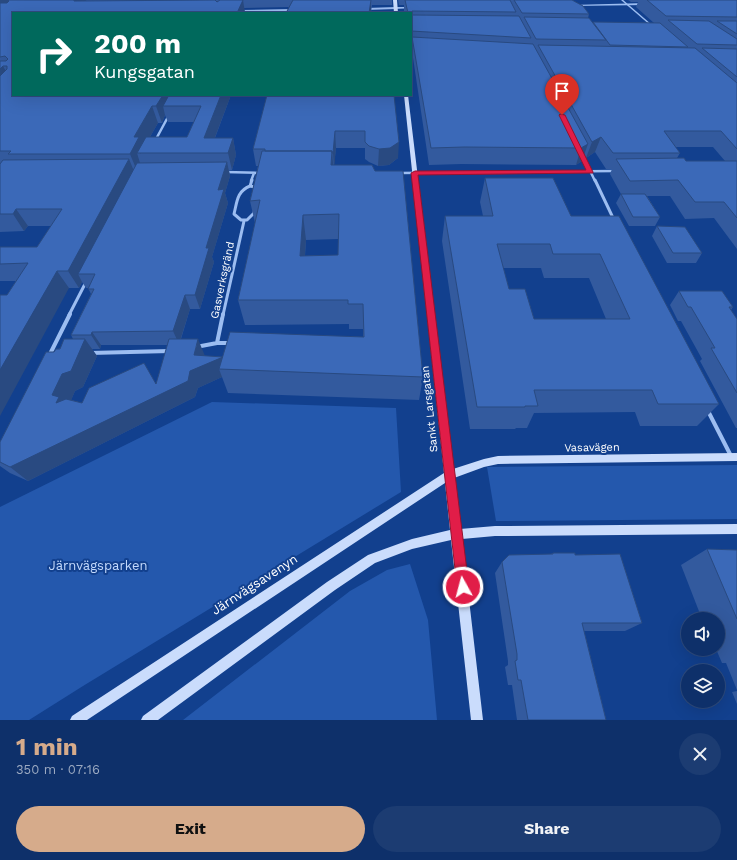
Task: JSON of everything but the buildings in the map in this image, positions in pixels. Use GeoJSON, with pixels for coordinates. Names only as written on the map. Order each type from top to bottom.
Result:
{"type":"FeatureCollection","features":[{"type":"Feature","properties":{"kind":"main road"},"geometry":{"type":"LineString","coordinates":[[395,0],[396,12]]}},
{"type":"Feature","properties":{"kind":"main road","name":"Sankt Larsgatan"},"geometry":{"type":"LineString","coordinates":[[406,96],[478,720]]}},
{"type":"Feature","properties":{"kind":"main road","name":"Vasavägen"},"geometry":{"type":"LineString","coordinates":[[450,474],[498,460],[734,457]]}},
{"type":"Feature","properties":{"kind":"main road","name":"Järnvägsavenyn"},"geometry":{"type":"LineString","coordinates":[[76,720],[450,474]]}},
{"type":"Feature","properties":{"kind":"main road"},"geometry":{"type":"LineString","coordinates":[[147,720],[331,586],[372,559],[412,544],[457,534],[496,531],[737,529]]}},
{"type":"Feature","properties":{"kind":"street"},"geometry":{"type":"LineString","coordinates":[[622,0],[655,29]]}},
{"type":"Feature","properties":{"kind":"street"},"geometry":{"type":"LineString","coordinates":[[568,5],[651,4]]}},
{"type":"Feature","properties":{"kind":"street"},"geometry":{"type":"LineString","coordinates":[[568,5],[572,8]]}},
{"type":"Feature","properties":{"kind":"street"},"geometry":{"type":"LineString","coordinates":[[363,9],[416,8]]}},
{"type":"Feature","properties":{"kind":"street"},"geometry":{"type":"LineString","coordinates":[[235,11],[282,12],[296,10]]}},
{"type":"Feature","properties":{"kind":"street"},"geometry":{"type":"LineString","coordinates":[[153,144],[172,109]]}},
{"type":"Feature","properties":{"kind":"street"},"geometry":{"type":"LineString","coordinates":[[579,148],[617,227]]}},
{"type":"Feature","properties":{"kind":"street"},"geometry":{"type":"LineString","coordinates":[[394,173],[617,171]]}},
{"type":"Feature","properties":{"kind":"street"},"geometry":{"type":"LineString","coordinates":[[221,172],[268,173]]}},
{"type":"Feature","properties":{"kind":"street"},"geometry":{"type":"LineString","coordinates":[[244,220],[237,219],[234,214],[240,191],[245,187],[250,186],[254,173]]}},
{"type":"Feature","properties":{"kind":"street","name":"Gasverksgränd"},"geometry":{"type":"LineString","coordinates":[[218,343],[244,220],[250,218],[254,213],[258,190],[255,187],[250,186]]}},
{"type":"Feature","properties":{"kind":"street"},"geometry":{"type":"LineString","coordinates":[[46,360],[88,277]]}},
{"type":"Feature","properties":{"kind":"street"},"geometry":{"type":"LineString","coordinates":[[191,348],[233,342]]}},
{"type":"Feature","properties":{"kind":"street"},"geometry":{"type":"LineString","coordinates":[[88,353],[178,351]]}},
{"type":"Feature","properties":{"kind":"street"},"geometry":{"type":"LineString","coordinates":[[50,353],[58,353]]}},
{"type":"Feature","properties":{"kind":"street"},"geometry":{"type":"LineString","coordinates":[[703,401],[734,457]]}},
{"type":"Feature","properties":{"kind":"green space","name":"Järnvägsparken"},"geometry":{"type":"Polygon","coordinates":[[[212,402],[396,408],[401,492],[29,720],[0,720],[0,507],[212,402]]]}},
{"type":"Feature","properties":{"kind":"green space"},"geometry":{"type":"Polygon","coordinates":[[[737,465],[737,519],[496,521],[487,467],[737,465]]]}},
{"type":"Feature","properties":{"kind":"green space"},"geometry":{"type":"Polygon","coordinates":[[[410,564],[428,620],[437,720],[183,720],[350,591],[387,570],[410,564]]]}},
{"type":"Feature","properties":{"kind":"route"},"geometry":{"type":"LineString","coordinates":[[463,587],[415,173],[590,172],[562,115]]}}]}
